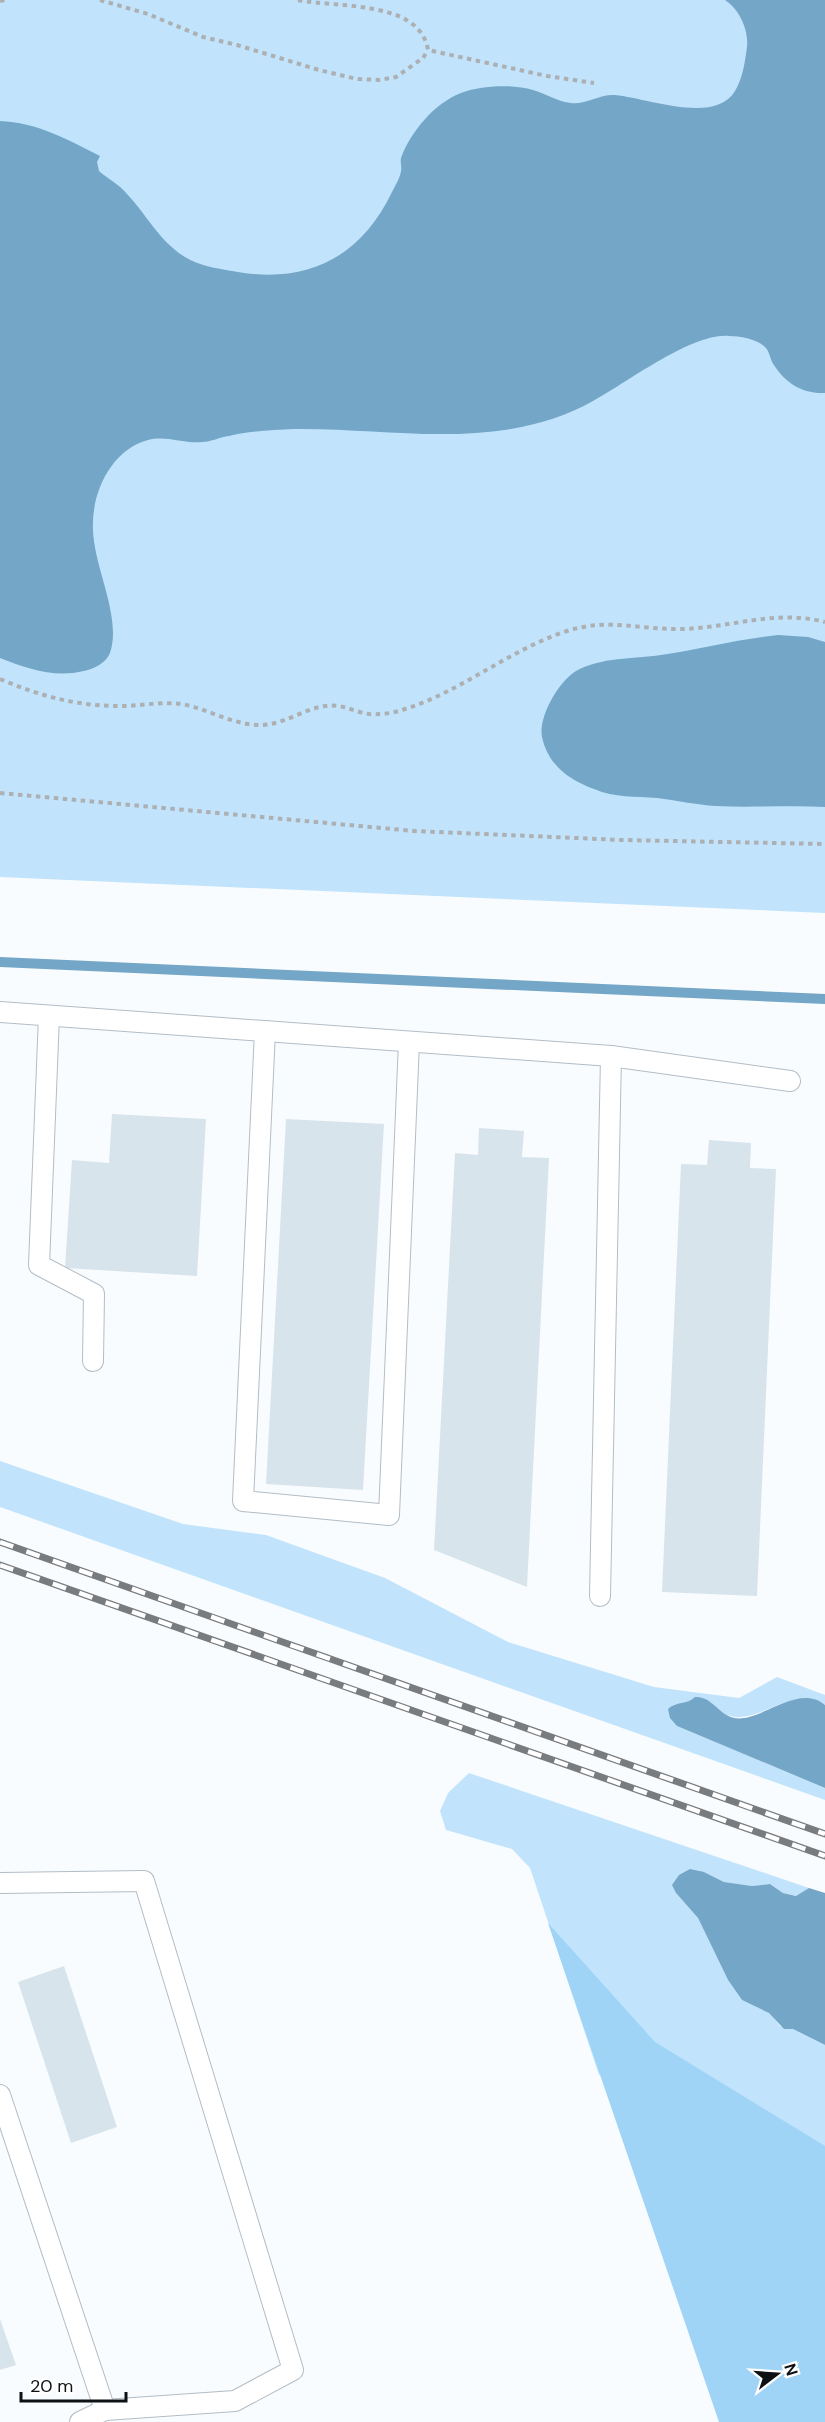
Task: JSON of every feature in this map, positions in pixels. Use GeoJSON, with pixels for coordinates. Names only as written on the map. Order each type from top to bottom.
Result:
{"type":"FeatureCollection","features":[{"type":"Feature","properties":{"kind":"lane"},"geometry":{"type":"LineString","coordinates":[[0,1012],[611,1056],[790,1082]]}},
{"type":"Feature","properties":{"kind":"lane"},"geometry":{"type":"LineString","coordinates":[[49,1016],[39,1265],[94,1294],[93,1360]]}},
{"type":"Feature","properties":{"kind":"lane"},"geometry":{"type":"LineString","coordinates":[[265,1031],[243,1501],[389,1515],[409,1042]]}},
{"type":"Feature","properties":{"kind":"lane"},"geometry":{"type":"LineString","coordinates":[[600,1596],[611,1056]]}},
{"type":"Feature","properties":{"kind":"lane"},"geometry":{"type":"LineString","coordinates":[[0,1883],[144,1881],[293,2370],[236,2401],[105,2410],[80,2422]]}},
{"type":"Feature","properties":{"kind":"lane"},"geometry":{"type":"LineString","coordinates":[[0,2095],[105,2410]]}},
{"type":"Feature","properties":{"kind":"path"},"geometry":{"type":"LineString","coordinates":[[0,1],[5,0]]}},
{"type":"Feature","properties":{"kind":"path"},"geometry":{"type":"LineString","coordinates":[[100,0],[148,14],[203,37],[357,79],[380,80],[396,77],[423,58],[428,50],[426,38],[412,20],[395,12],[365,5],[298,0]]}},
{"type":"Feature","properties":{"kind":"path"},"geometry":{"type":"LineString","coordinates":[[428,50],[547,75],[594,82]]}},
{"type":"Feature","properties":{"kind":"path"},"geometry":{"type":"LineString","coordinates":[[0,679],[28,692],[74,703],[115,706],[148,703],[179,704],[204,709],[240,722],[259,725],[273,724],[324,706],[342,706],[369,714],[389,714],[406,709],[428,700],[517,652],[564,632],[592,625],[617,623],[681,629],[779,616],[825,622]]}},
{"type":"Feature","properties":{"kind":"path"},"geometry":{"type":"LineString","coordinates":[[0,793],[414,831],[622,840],[825,844]]}},
{"type":"Feature","properties":{"kind":"shaded area"},"geometry":{"type":"Polygon","coordinates":[[[0,0],[825,0],[825,913],[0,877],[0,0]]]}},
{"type":"Feature","properties":{"kind":"shaded area"},"geometry":{"type":"Polygon","coordinates":[[[725,0],[825,0],[825,393],[801,389],[788,381],[772,362],[768,350],[762,344],[748,338],[714,337],[696,342],[678,351],[574,411],[543,422],[511,429],[430,434],[294,429],[245,433],[205,442],[162,438],[148,440],[135,445],[114,463],[100,488],[93,516],[95,545],[113,624],[113,639],[108,657],[92,669],[73,673],[52,673],[31,669],[0,658],[0,121],[39,128],[100,156],[97,162],[99,171],[124,190],[160,236],[190,260],[232,271],[283,274],[306,270],[327,262],[347,250],[364,235],[379,215],[396,185],[401,171],[401,158],[411,138],[433,111],[461,93],[478,88],[507,86],[533,90],[571,103],[615,95],[697,108],[725,101],[735,91],[740,81],[747,40],[745,27],[739,14],[725,0]]]}},
{"type":"Feature","properties":{"kind":"shaded area"},"geometry":{"type":"Polygon","coordinates":[[[778,635],[808,637],[825,642],[825,807],[716,806],[610,794],[576,781],[561,770],[549,756],[542,737],[543,720],[557,691],[576,671],[606,661],[661,655],[778,635]]]}},
{"type":"Feature","properties":{"kind":"shaded area"},"geometry":{"type":"Polygon","coordinates":[[[0,1461],[183,1524],[266,1535],[385,1578],[508,1642],[654,1687],[739,1698],[777,1677],[825,1695],[825,1705],[817,1701],[794,1700],[745,1717],[733,1717],[722,1712],[711,1702],[673,1705],[677,1726],[825,1788],[825,1800],[0,1507],[0,1461]]]}},
{"type":"Feature","properties":{"kind":"shaded area"},"geometry":{"type":"Polygon","coordinates":[[[695,1697],[709,1701],[731,1717],[739,1718],[749,1717],[797,1699],[807,1698],[825,1705],[825,1788],[677,1726],[670,1718],[668,1709],[695,1697]]]}},
{"type":"Feature","properties":{"kind":"shaded area"},"geometry":{"type":"Polygon","coordinates":[[[469,1773],[809,1888],[797,1896],[783,1893],[770,1884],[752,1886],[724,1882],[704,1872],[676,1893],[698,1918],[728,1980],[742,2000],[770,2013],[780,2026],[793,2029],[825,2045],[825,2422],[624,2069],[599,2075],[530,1868],[512,1849],[446,1830],[440,1811],[448,1793],[469,1773]]]}},
{"type":"Feature","properties":{"kind":"shaded area"},"geometry":{"type":"Polygon","coordinates":[[[690,1869],[704,1872],[724,1882],[752,1886],[770,1884],[783,1893],[796,1896],[809,1888],[825,1893],[825,2045],[793,2029],[784,2029],[769,2013],[742,2000],[728,1980],[698,1918],[676,1893],[672,1885],[679,1875],[690,1869]]]}},
{"type":"Feature","properties":{"kind":"shaded area"},"geometry":{"type":"Polygon","coordinates":[[[548,1923],[655,2042],[825,2146],[825,2422],[719,2422],[548,1923]]]}},
{"type":"Feature","properties":{"kind":"building"},"geometry":{"type":"Polygon","coordinates":[[[112,1114],[206,1119],[197,1276],[65,1268],[72,1160],[109,1163],[112,1114]]]}},
{"type":"Feature","properties":{"kind":"building"},"geometry":{"type":"Polygon","coordinates":[[[286,1119],[384,1124],[363,1490],[266,1484],[286,1119]]]}},
{"type":"Feature","properties":{"kind":"building"},"geometry":{"type":"Polygon","coordinates":[[[479,1128],[524,1131],[522,1157],[549,1158],[527,1587],[434,1550],[455,1153],[478,1155],[479,1128]]]}},
{"type":"Feature","properties":{"kind":"building"},"geometry":{"type":"Polygon","coordinates":[[[709,1140],[751,1143],[750,1168],[776,1169],[757,1596],[662,1592],[681,1164],[707,1165],[709,1140]]]}},
{"type":"Feature","properties":{"kind":"building"},"geometry":{"type":"Polygon","coordinates":[[[64,1966],[117,2127],[71,2143],[18,1982],[64,1966]]]}},
{"type":"Feature","properties":{"kind":"building"},"geometry":{"type":"Polygon","coordinates":[[[0,2319],[16,2365],[0,2370],[0,2319]]]}},
{"type":"Feature","properties":{"kind":"waterway"},"geometry":{"type":"LineString","coordinates":[[0,962],[825,999]]}},
{"type":"Feature","properties":{"kind":"railway"},"geometry":{"type":"LineString","coordinates":[[0,1542],[825,1834]]}},
{"type":"Feature","properties":{"kind":"railway"},"geometry":{"type":"LineString","coordinates":[[0,1565],[825,1856]]}}]}
